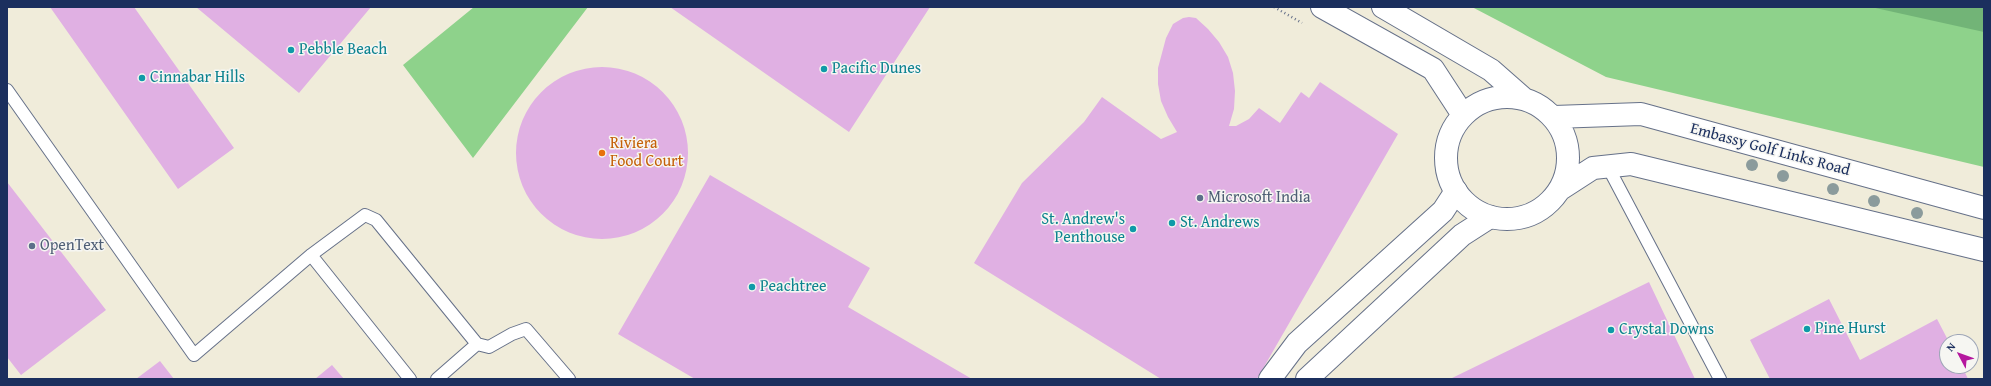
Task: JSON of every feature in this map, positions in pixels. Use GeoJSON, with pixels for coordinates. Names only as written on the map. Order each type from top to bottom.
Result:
{"type":"FeatureCollection","features":[{"type":"Feature","properties":{"kind":"street"},"geometry":{"type":"LineString","coordinates":[[1322,7],[1433,69],[1463,115]]}},
{"type":"Feature","properties":{"kind":"street"},"geometry":{"type":"LineString","coordinates":[[1382,7],[1491,70],[1524,99]]}},
{"type":"Feature","properties":{"kind":"street"},"geometry":{"type":"LineString","coordinates":[[1559,190],[1566,172],[1568,152],[1564,134],[1554,117],[1540,106],[1524,99],[1508,96],[1491,98],[1476,105],[1463,115],[1451,132],[1445,152],[1447,174],[1456,191],[1471,208],[1490,217],[1510,219],[1529,214],[1546,204],[1559,190],[1593,168],[1631,164],[1984,250]]}},
{"type":"Feature","properties":{"kind":"street","name":"Embassy Golf Links Road"},"geometry":{"type":"LineString","coordinates":[[1554,117],[1641,114],[1984,208]]}},
{"type":"Feature","properties":{"kind":"street"},"geometry":{"type":"LineString","coordinates":[[1270,379],[1296,343],[1443,211],[1456,191]]}},
{"type":"Feature","properties":{"kind":"street"},"geometry":{"type":"LineString","coordinates":[[1307,379],[1462,235],[1490,217]]}},
{"type":"Feature","properties":{"kind":"lane"},"geometry":{"type":"LineString","coordinates":[[7,90],[194,355],[311,255],[365,215],[376,220],[477,344],[488,347],[512,334],[526,330],[569,379]]}},
{"type":"Feature","properties":{"kind":"lane"},"geometry":{"type":"LineString","coordinates":[[1608,167],[1720,379]]}},
{"type":"Feature","properties":{"kind":"lane"},"geometry":{"type":"LineString","coordinates":[[311,255],[410,379]]}},
{"type":"Feature","properties":{"kind":"lane"},"geometry":{"type":"LineString","coordinates":[[437,379],[477,344]]}},
{"type":"Feature","properties":{"kind":"green space"},"geometry":{"type":"Polygon","coordinates":[[[474,7],[588,7],[473,158],[403,65],[474,7]]]}},
{"type":"Feature","properties":{"kind":"green space"},"geometry":{"type":"Polygon","coordinates":[[[1472,7],[1984,7],[1984,167],[1606,77],[1472,7]]]}},
{"type":"Feature","properties":{"kind":"green space"},"geometry":{"type":"Polygon","coordinates":[[[1871,7],[1984,7],[1984,32],[1871,7]]]}},
{"type":"Feature","properties":{"kind":"building","name":"Cinnabar Hills"},"geometry":{"type":"Polygon","coordinates":[[[50,7],[134,7],[234,148],[178,189],[50,7]]]}},
{"type":"Feature","properties":{"kind":"building","name":"Pebble Beach"},"geometry":{"type":"Polygon","coordinates":[[[196,7],[371,7],[299,93],[196,7]]]}},
{"type":"Feature","properties":{"kind":"building","name":"Pacific Dunes"},"geometry":{"type":"Polygon","coordinates":[[[670,7],[930,7],[849,132],[670,7]]]}},
{"type":"Feature","properties":{"kind":"building","name":"St. Andrews"},"geometry":{"type":"Polygon","coordinates":[[[1183,18],[1196,18],[1208,29],[1219,42],[1228,57],[1233,73],[1235,91],[1234,109],[1229,126],[1236,126],[1249,119],[1259,108],[1280,123],[1301,92],[1309,98],[1320,82],[1398,134],[1257,379],[1161,379],[974,263],[1022,183],[1084,122],[1102,97],[1161,139],[1177,132],[1161,101],[1158,84],[1158,68],[1166,38],[1173,24],[1183,18]]]}},
{"type":"Feature","properties":{"kind":"building","name":"Riviera Food Court"},"geometry":{"type":"Polygon","coordinates":[[[594,67],[610,67],[627,70],[643,77],[657,86],[669,98],[678,112],[685,128],[688,153],[687,170],[682,186],[669,208],[657,220],[643,229],[627,236],[610,239],[594,239],[577,236],[561,229],[547,220],[535,208],[526,194],[519,178],[516,161],[516,145],[519,128],[526,112],[535,98],[547,86],[561,77],[577,70],[594,67]]]}},
{"type":"Feature","properties":{"kind":"building","name":"Peachtree"},"geometry":{"type":"Polygon","coordinates":[[[710,175],[870,268],[848,307],[972,379],[695,379],[618,334],[710,175]]]}},
{"type":"Feature","properties":{"kind":"building","name":"OpenText"},"geometry":{"type":"Polygon","coordinates":[[[7,182],[106,310],[21,375],[7,357],[7,182]]]}},
{"type":"Feature","properties":{"kind":"building","name":"Crystal Downs"},"geometry":{"type":"Polygon","coordinates":[[[1649,282],[1695,379],[1450,379],[1649,282]]]}},
{"type":"Feature","properties":{"kind":"building","name":"Pine Hurst"},"geometry":{"type":"Polygon","coordinates":[[[1829,299],[1860,360],[1937,319],[1945,334],[1939,334],[1939,374],[1966,374],[1968,379],[1770,379],[1750,340],[1829,299]]]}},
{"type":"Feature","properties":{"kind":"building"},"geometry":{"type":"Polygon","coordinates":[[[160,361],[174,379],[136,379],[160,361]]]}},
{"type":"Feature","properties":{"kind":"building"},"geometry":{"type":"Polygon","coordinates":[[[332,365],[344,379],[315,379],[332,365]]]}},
{"type":"Feature","properties":{"kind":"place","name":"Pebble Beach"},"geometry":{"type":"Point","coordinates":[291,50]}},
{"type":"Feature","properties":{"kind":"place","name":"Pacific Dunes"},"geometry":{"type":"Point","coordinates":[824,69]}},
{"type":"Feature","properties":{"kind":"place","name":"Cinnabar Hills"},"geometry":{"type":"Point","coordinates":[142,78]}},
{"type":"Feature","properties":{"kind":"place","name":"Riviera Food Court"},"geometry":{"type":"Point","coordinates":[602,153]}},
{"type":"Feature","properties":{"kind":"place","name":"Microsoft India"},"geometry":{"type":"Point","coordinates":[1200,198]}},
{"type":"Feature","properties":{"kind":"place","name":"St. Andrews"},"geometry":{"type":"Point","coordinates":[1172,223]}},
{"type":"Feature","properties":{"kind":"place","name":"St. Andrew's Penthouse"},"geometry":{"type":"Point","coordinates":[1133,229]}},
{"type":"Feature","properties":{"kind":"place","name":"OpenText"},"geometry":{"type":"Point","coordinates":[32,246]}},
{"type":"Feature","properties":{"kind":"place","name":"Peachtree"},"geometry":{"type":"Point","coordinates":[752,287]}},
{"type":"Feature","properties":{"kind":"place","name":"Pine Hurst"},"geometry":{"type":"Point","coordinates":[1807,329]}},
{"type":"Feature","properties":{"kind":"place","name":"Crystal Downs"},"geometry":{"type":"Point","coordinates":[1611,330]}}]}
